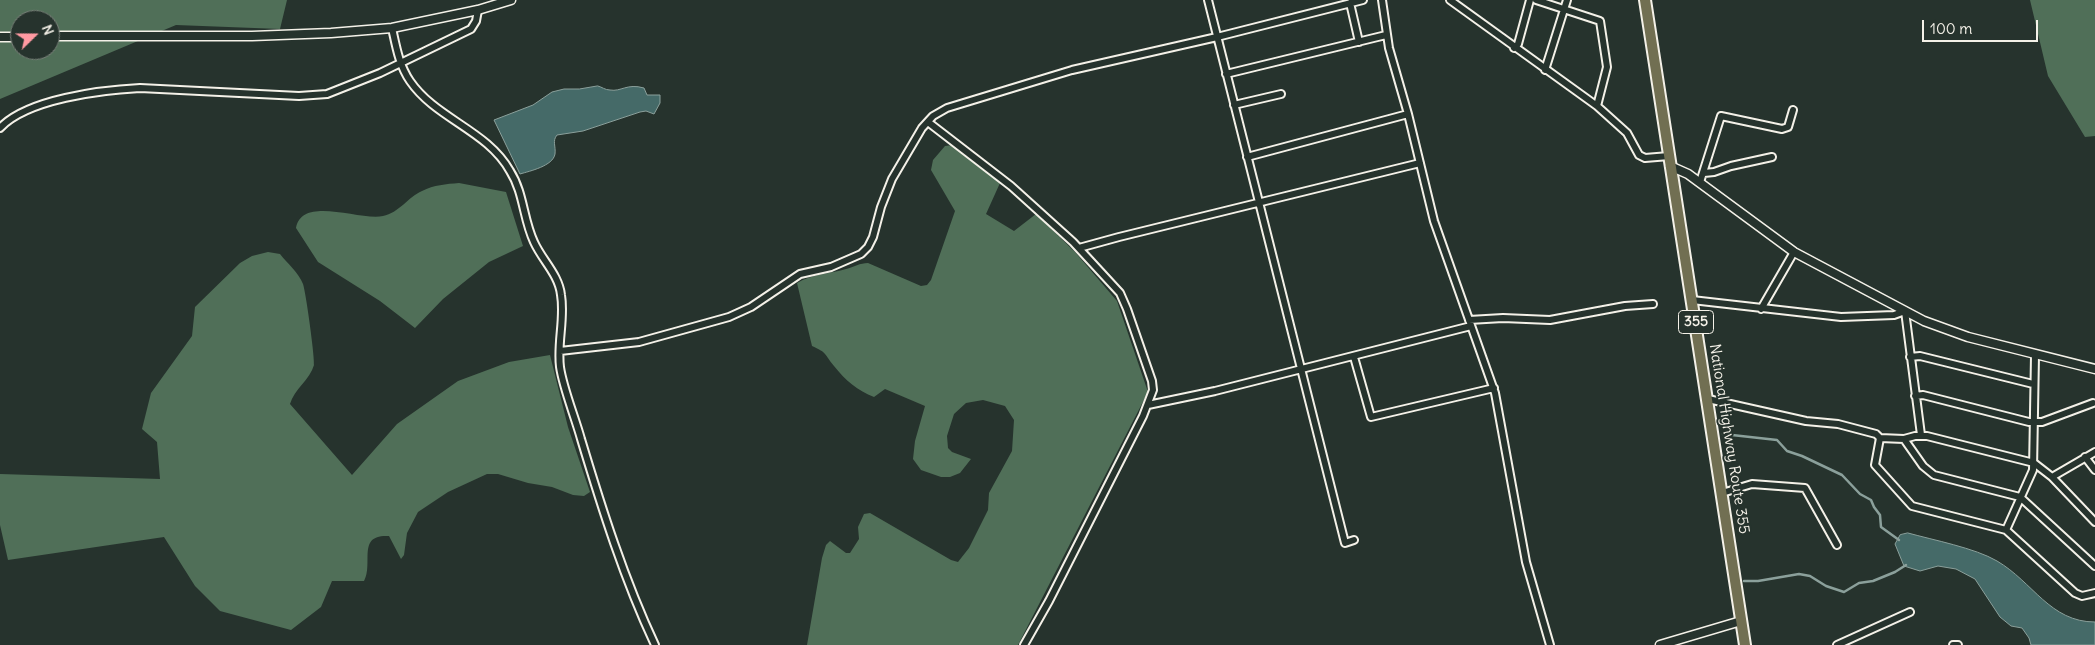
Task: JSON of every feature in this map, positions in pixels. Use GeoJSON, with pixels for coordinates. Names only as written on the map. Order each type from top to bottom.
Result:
{"type":"FeatureCollection","features":[{"type":"Feature","properties":{"kind":"highway","name":"National Highway Route 355"},"geometry":{"type":"LineString","coordinates":[[1645,0],[1745,645]]}},
{"type":"Feature","properties":{"kind":"street"},"geometry":{"type":"LineString","coordinates":[[60,36],[252,36],[330,33],[392,28],[478,10],[511,0]]}},
{"type":"Feature","properties":{"kind":"street"},"geometry":{"type":"LineString","coordinates":[[1208,0],[1345,543],[1354,540]]}},
{"type":"Feature","properties":{"kind":"street"},"geometry":{"type":"LineString","coordinates":[[560,351],[639,342],[716,322],[750,307],[800,274],[831,267],[861,254],[868,247],[873,237],[881,207],[892,179],[922,128],[939,112],[959,104],[1072,70],[1217,37],[1363,0]]}},
{"type":"Feature","properties":{"kind":"street"},"geometry":{"type":"LineString","coordinates":[[1382,0],[1386,35],[1408,114],[1434,222],[1494,388],[1526,562],[1550,645]]}},
{"type":"Feature","properties":{"kind":"street"},"geometry":{"type":"LineString","coordinates":[[1450,0],[1514,48],[1598,106],[1627,133],[1639,155],[1645,158],[1670,161],[1677,168],[1700,182],[1794,252],[1924,321],[1968,337],[2095,369]]}},
{"type":"Feature","properties":{"kind":"street"},"geometry":{"type":"LineString","coordinates":[[1514,48],[1518,44],[1530,0]]}},
{"type":"Feature","properties":{"kind":"street"},"geometry":{"type":"LineString","coordinates":[[1536,0],[1600,21],[1607,67],[1598,106]]}},
{"type":"Feature","properties":{"kind":"street"},"geometry":{"type":"LineString","coordinates":[[1545,70],[1567,0]]}},
{"type":"Feature","properties":{"kind":"street"},"geometry":{"type":"LineString","coordinates":[[1350,3],[1359,42]]}},
{"type":"Feature","properties":{"kind":"street"},"geometry":{"type":"LineString","coordinates":[[0,128],[15,115],[28,109],[62,99],[115,89],[140,88],[299,96],[327,94],[344,89],[471,29],[476,21],[478,10]]}},
{"type":"Feature","properties":{"kind":"street"},"geometry":{"type":"LineString","coordinates":[[392,28],[400,63],[410,82],[436,108],[486,142],[510,169],[521,194],[531,236],[559,285],[562,297],[560,368],[603,512],[655,645]]}},
{"type":"Feature","properties":{"kind":"street"},"geometry":{"type":"LineString","coordinates":[[1226,74],[1386,35]]}},
{"type":"Feature","properties":{"kind":"street"},"geometry":{"type":"LineString","coordinates":[[1234,106],[1281,94]]}},
{"type":"Feature","properties":{"kind":"street"},"geometry":{"type":"LineString","coordinates":[[1700,182],[1720,116],[1782,129],[1790,124],[1793,110]]}},
{"type":"Feature","properties":{"kind":"street"},"geometry":{"type":"LineString","coordinates":[[1247,157],[1408,114]]}},
{"type":"Feature","properties":{"kind":"street"},"geometry":{"type":"LineString","coordinates":[[928,122],[1011,186],[1079,248],[1123,298],[1152,381],[1153,390],[1148,405],[1049,601],[1024,645]]}},
{"type":"Feature","properties":{"kind":"street"},"geometry":{"type":"LineString","coordinates":[[1704,173],[1772,157]]}},
{"type":"Feature","properties":{"kind":"street"},"geometry":{"type":"LineString","coordinates":[[1079,248],[1119,236],[1420,163]]}},
{"type":"Feature","properties":{"kind":"street"},"geometry":{"type":"LineString","coordinates":[[1761,308],[1794,252]]}},
{"type":"Feature","properties":{"kind":"street"},"geometry":{"type":"LineString","coordinates":[[1692,300],[1841,317],[1894,315],[1905,311]]}},
{"type":"Feature","properties":{"kind":"street"},"geometry":{"type":"LineString","coordinates":[[1148,405],[1215,391],[1354,357],[1470,323],[1503,318],[1550,320],[1625,306],[1653,304]]}},
{"type":"Feature","properties":{"kind":"street"},"geometry":{"type":"LineString","coordinates":[[1905,311],[1921,435]]}},
{"type":"Feature","properties":{"kind":"street"},"geometry":{"type":"LineString","coordinates":[[2006,530],[2033,470],[2035,355]]}},
{"type":"Feature","properties":{"kind":"street"},"geometry":{"type":"LineString","coordinates":[[1910,357],[1920,356],[2033,384]]}},
{"type":"Feature","properties":{"kind":"street"},"geometry":{"type":"LineString","coordinates":[[1354,357],[1371,418],[1494,388]]}},
{"type":"Feature","properties":{"kind":"street"},"geometry":{"type":"LineString","coordinates":[[1916,396],[1923,396],[2034,422],[2042,422],[2093,403]]}},
{"type":"Feature","properties":{"kind":"street"},"geometry":{"type":"LineString","coordinates":[[1708,399],[1806,420],[1838,424],[1876,434],[1880,438],[1904,439],[1921,435],[2034,463],[2052,477],[2095,522]]}},
{"type":"Feature","properties":{"kind":"street"},"geometry":{"type":"LineString","coordinates":[[1880,438],[1875,465],[1909,504],[2006,530],[2075,593],[2082,596],[2095,593]]}},
{"type":"Feature","properties":{"kind":"street"},"geometry":{"type":"LineString","coordinates":[[1904,439],[1924,466],[1934,474],[2020,497],[2095,566]]}},
{"type":"Feature","properties":{"kind":"street"},"geometry":{"type":"LineString","coordinates":[[2052,477],[2095,452]]}},
{"type":"Feature","properties":{"kind":"street"},"geometry":{"type":"LineString","coordinates":[[2085,457],[2095,470]]}},
{"type":"Feature","properties":{"kind":"street"},"geometry":{"type":"LineString","coordinates":[[1722,493],[1752,484],[1805,488],[1837,545]]}},
{"type":"Feature","properties":{"kind":"street"},"geometry":{"type":"LineString","coordinates":[[1837,645],[1910,612]]}},
{"type":"Feature","properties":{"kind":"street"},"geometry":{"type":"LineString","coordinates":[[1660,645],[1741,621]]}},
{"type":"Feature","properties":{"kind":"street"},"geometry":{"type":"LineString","coordinates":[[1953,645],[1958,645]]}},
{"type":"Feature","properties":{"kind":"green space"},"geometry":{"type":"Polygon","coordinates":[[[0,0],[287,0],[280,29],[176,25],[0,99],[0,0]]]}},
{"type":"Feature","properties":{"kind":"green space"},"geometry":{"type":"Polygon","coordinates":[[[2030,0],[2095,0],[2095,136],[2085,137],[2048,76],[2030,0]]]}},
{"type":"Feature","properties":{"kind":"green space"},"geometry":{"type":"Polygon","coordinates":[[[953,145],[1000,183],[986,214],[1014,231],[1036,214],[1075,252],[1117,301],[1148,392],[1018,645],[807,645],[822,558],[826,545],[830,541],[846,553],[850,553],[859,539],[858,527],[864,514],[870,513],[951,560],[958,562],[969,548],[988,510],[989,493],[1012,451],[1014,420],[1005,406],[983,400],[966,403],[954,414],[947,436],[948,448],[952,452],[971,459],[960,473],[950,477],[941,477],[921,470],[913,459],[915,441],[925,406],[885,389],[874,397],[863,392],[847,380],[823,352],[812,346],[797,283],[815,276],[868,263],[921,286],[927,285],[931,280],[955,211],[931,170],[933,160],[945,146],[953,145]]]}},
{"type":"Feature","properties":{"kind":"green space"},"geometry":{"type":"Polygon","coordinates":[[[459,183],[506,192],[523,246],[489,262],[443,299],[415,328],[380,301],[318,262],[296,228],[301,218],[309,213],[320,211],[373,217],[383,216],[394,212],[417,194],[427,189],[440,185],[459,183]]]}},
{"type":"Feature","properties":{"kind":"green space"},"geometry":{"type":"Polygon","coordinates":[[[268,252],[280,254],[299,276],[303,284],[308,312],[314,365],[290,404],[352,475],[397,424],[458,381],[509,362],[550,355],[568,427],[590,492],[584,496],[573,495],[552,487],[528,483],[498,474],[487,474],[448,492],[418,512],[407,533],[404,555],[401,559],[389,536],[373,540],[369,545],[367,574],[364,581],[332,581],[321,607],[291,630],[220,611],[195,586],[164,537],[8,560],[0,525],[0,474],[160,479],[157,442],[142,429],[151,393],[192,336],[195,307],[240,263],[252,256],[268,252]]]}},
{"type":"Feature","properties":{"kind":"water"},"geometry":{"type":"Polygon","coordinates":[[[598,86],[607,90],[633,86],[644,88],[647,95],[660,95],[660,103],[654,114],[646,111],[640,112],[583,131],[557,135],[554,142],[555,154],[550,162],[520,174],[494,120],[533,105],[552,92],[598,86]]]}},
{"type":"Feature","properties":{"kind":"water"},"geometry":{"type":"Polygon","coordinates":[[[1908,533],[1966,548],[1997,561],[2054,608],[2079,620],[2095,622],[2095,645],[2031,645],[2029,638],[2022,628],[2011,626],[2000,617],[1975,579],[1956,569],[1938,566],[1920,571],[1904,566],[1895,544],[1900,535],[1908,533]]]}},
{"type":"Feature","properties":{"kind":"waterway"},"geometry":{"type":"LineString","coordinates":[[1723,434],[1777,440],[1787,451],[1842,475],[1860,494],[1871,500],[1880,515],[1881,527],[1899,540]]}},
{"type":"Feature","properties":{"kind":"waterway"},"geometry":{"type":"LineString","coordinates":[[1744,581],[1758,581],[1799,574],[1810,576],[1826,586],[1844,592],[1859,583],[1873,581],[1906,565]]}}]}
